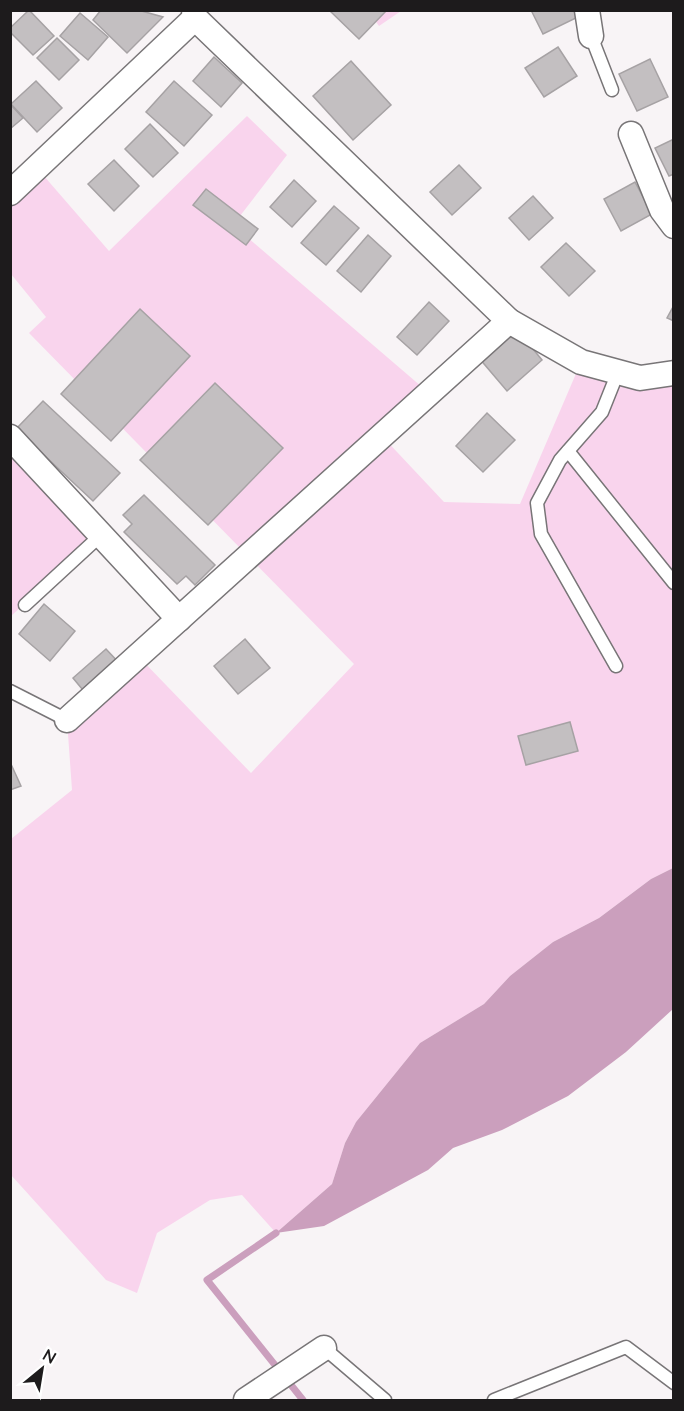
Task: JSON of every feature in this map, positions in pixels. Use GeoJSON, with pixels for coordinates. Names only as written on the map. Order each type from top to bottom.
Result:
{"type":"FeatureCollection","features":[{"type":"Feature","properties":{"kind":"street"},"geometry":{"type":"LineString","coordinates":[[587,10],[591,36]]}},
{"type":"Feature","properties":{"kind":"street"},"geometry":{"type":"LineString","coordinates":[[10,193],[194,14],[508,321],[581,362],[640,378],[674,373]]}},
{"type":"Feature","properties":{"kind":"street"},"geometry":{"type":"LineString","coordinates":[[631,134],[662,210],[674,226]]}},
{"type":"Feature","properties":{"kind":"street"},"geometry":{"type":"LineString","coordinates":[[67,720],[508,321]]}},
{"type":"Feature","properties":{"kind":"street"},"geometry":{"type":"LineString","coordinates":[[10,437],[179,619]]}},
{"type":"Feature","properties":{"kind":"street"},"geometry":{"type":"LineString","coordinates":[[246,1401],[324,1348]]}},
{"type":"Feature","properties":{"kind":"lane"},"geometry":{"type":"LineString","coordinates":[[591,36],[612,90]]}},
{"type":"Feature","properties":{"kind":"lane"},"geometry":{"type":"LineString","coordinates":[[616,666],[542,534],[537,503],[560,460],[602,412],[618,372]]}},
{"type":"Feature","properties":{"kind":"lane"},"geometry":{"type":"LineString","coordinates":[[568,451],[674,583]]}},
{"type":"Feature","properties":{"kind":"lane"},"geometry":{"type":"LineString","coordinates":[[25,605],[101,535]]}},
{"type":"Feature","properties":{"kind":"lane"},"geometry":{"type":"LineString","coordinates":[[10,691],[67,720]]}},
{"type":"Feature","properties":{"kind":"lane"},"geometry":{"type":"LineString","coordinates":[[494,1401],[626,1347],[674,1383]]}},
{"type":"Feature","properties":{"kind":"lane"},"geometry":{"type":"LineString","coordinates":[[324,1348],[385,1401]]}},
{"type":"Feature","properties":{"kind":"shaded area"},"geometry":{"type":"Polygon","coordinates":[[[368,11],[401,11],[379,26],[368,11]]]}},
{"type":"Feature","properties":{"kind":"shaded area"},"geometry":{"type":"Polygon","coordinates":[[[247,116],[287,155],[233,225],[429,393],[382,436],[444,502],[520,504],[581,362],[673,373],[673,868],[651,879],[599,918],[553,942],[510,976],[484,1004],[420,1043],[356,1122],[345,1143],[332,1184],[276,1233],[242,1195],[210,1200],[157,1233],[137,1293],[106,1280],[11,1175],[11,839],[72,790],[67,720],[138,656],[251,773],[354,664],[29,333],[46,317],[11,274],[11,193],[37,168],[109,251],[247,116]]]}},
{"type":"Feature","properties":{"kind":"shaded area"},"geometry":{"type":"Polygon","coordinates":[[[11,437],[101,535],[11,616],[11,437]]]}},
{"type":"Feature","properties":{"kind":"shaded area"},"geometry":{"type":"Polygon","coordinates":[[[673,868],[673,1009],[626,1052],[568,1096],[502,1130],[453,1148],[428,1170],[324,1226],[276,1233],[332,1184],[345,1143],[356,1122],[420,1043],[484,1004],[510,976],[553,942],[599,918],[651,879],[673,868]]]}},
{"type":"Feature","properties":{"kind":"building"},"geometry":{"type":"Polygon","coordinates":[[[29,10],[54,36],[33,55],[10,32],[10,28],[29,10]]]}},
{"type":"Feature","properties":{"kind":"building"},"geometry":{"type":"Polygon","coordinates":[[[101,10],[138,10],[163,17],[127,53],[93,20],[101,10]]]}},
{"type":"Feature","properties":{"kind":"building"},"geometry":{"type":"Polygon","coordinates":[[[329,10],[387,10],[359,39],[329,10]]]}},
{"type":"Feature","properties":{"kind":"building"},"geometry":{"type":"Polygon","coordinates":[[[531,10],[574,10],[578,17],[543,34],[531,10]]]}},
{"type":"Feature","properties":{"kind":"building"},"geometry":{"type":"Polygon","coordinates":[[[80,13],[108,37],[88,60],[60,36],[80,13]]]}},
{"type":"Feature","properties":{"kind":"building"},"geometry":{"type":"Polygon","coordinates":[[[57,38],[79,60],[59,80],[37,58],[57,38]]]}},
{"type":"Feature","properties":{"kind":"building"},"geometry":{"type":"Polygon","coordinates":[[[558,47],[577,76],[544,97],[525,68],[558,47]]]}},
{"type":"Feature","properties":{"kind":"building"},"geometry":{"type":"Polygon","coordinates":[[[214,57],[242,83],[221,107],[193,81],[214,57]]]}},
{"type":"Feature","properties":{"kind":"building"},"geometry":{"type":"Polygon","coordinates":[[[650,59],[668,97],[637,111],[619,74],[650,59]]]}},
{"type":"Feature","properties":{"kind":"building"},"geometry":{"type":"Polygon","coordinates":[[[351,61],[391,105],[353,140],[313,96],[351,61]]]}},
{"type":"Feature","properties":{"kind":"building"},"geometry":{"type":"Polygon","coordinates":[[[36,81],[62,108],[37,132],[11,104],[36,81]]]}},
{"type":"Feature","properties":{"kind":"building"},"geometry":{"type":"Polygon","coordinates":[[[174,81],[212,115],[184,146],[146,112],[174,81]]]}},
{"type":"Feature","properties":{"kind":"building"},"geometry":{"type":"Polygon","coordinates":[[[10,104],[23,118],[10,129],[10,104]]]}},
{"type":"Feature","properties":{"kind":"building"},"geometry":{"type":"Polygon","coordinates":[[[150,124],[178,153],[153,177],[125,149],[150,124]]]}},
{"type":"Feature","properties":{"kind":"building"},"geometry":{"type":"Polygon","coordinates":[[[674,139],[674,174],[669,176],[655,148],[674,139]]]}},
{"type":"Feature","properties":{"kind":"building"},"geometry":{"type":"Polygon","coordinates":[[[114,160],[139,186],[114,211],[88,184],[114,160]]]}},
{"type":"Feature","properties":{"kind":"building"},"geometry":{"type":"Polygon","coordinates":[[[459,165],[481,188],[452,215],[430,192],[459,165]]]}},
{"type":"Feature","properties":{"kind":"building"},"geometry":{"type":"Polygon","coordinates":[[[294,180],[316,201],[292,227],[270,207],[294,180]]]}},
{"type":"Feature","properties":{"kind":"building"},"geometry":{"type":"Polygon","coordinates":[[[635,182],[652,214],[621,231],[604,199],[635,182]]]}},
{"type":"Feature","properties":{"kind":"building"},"geometry":{"type":"Polygon","coordinates":[[[206,189],[258,229],[246,245],[193,205],[206,189]]]}},
{"type":"Feature","properties":{"kind":"building"},"geometry":{"type":"Polygon","coordinates":[[[533,196],[553,218],[529,240],[509,218],[533,196]]]}},
{"type":"Feature","properties":{"kind":"building"},"geometry":{"type":"Polygon","coordinates":[[[334,206],[359,228],[326,265],[301,243],[334,206]]]}},
{"type":"Feature","properties":{"kind":"building"},"geometry":{"type":"Polygon","coordinates":[[[368,235],[391,256],[361,292],[337,271],[368,235]]]}},
{"type":"Feature","properties":{"kind":"building"},"geometry":{"type":"Polygon","coordinates":[[[566,243],[595,271],[569,296],[541,267],[566,243]]]}},
{"type":"Feature","properties":{"kind":"building"},"geometry":{"type":"Polygon","coordinates":[[[429,302],[449,321],[417,355],[397,337],[429,302]]]}},
{"type":"Feature","properties":{"kind":"building"},"geometry":{"type":"Polygon","coordinates":[[[674,305],[674,321],[667,318],[674,305]]]}},
{"type":"Feature","properties":{"kind":"building"},"geometry":{"type":"Polygon","coordinates":[[[140,309],[190,356],[111,441],[61,394],[140,309]]]}},
{"type":"Feature","properties":{"kind":"building"},"geometry":{"type":"Polygon","coordinates":[[[504,337],[524,338],[542,360],[507,391],[479,358],[504,337]]]}},
{"type":"Feature","properties":{"kind":"building"},"geometry":{"type":"Polygon","coordinates":[[[215,383],[283,448],[208,525],[140,460],[215,383]]]}},
{"type":"Feature","properties":{"kind":"building"},"geometry":{"type":"Polygon","coordinates":[[[43,401],[120,473],[93,501],[16,429],[43,401]]]}},
{"type":"Feature","properties":{"kind":"building"},"geometry":{"type":"Polygon","coordinates":[[[487,413],[515,440],[483,472],[456,446],[487,413]]]}},
{"type":"Feature","properties":{"kind":"building"},"geometry":{"type":"Polygon","coordinates":[[[144,495],[215,565],[195,585],[186,576],[177,584],[124,532],[132,524],[123,515],[144,495]]]}},
{"type":"Feature","properties":{"kind":"building"},"geometry":{"type":"Polygon","coordinates":[[[44,604],[75,631],[50,661],[19,634],[44,604]]]}},
{"type":"Feature","properties":{"kind":"building"},"geometry":{"type":"Polygon","coordinates":[[[245,639],[270,668],[238,694],[214,666],[245,639]]]}},
{"type":"Feature","properties":{"kind":"building"},"geometry":{"type":"Polygon","coordinates":[[[106,649],[121,665],[87,695],[73,678],[106,649]]]}},
{"type":"Feature","properties":{"kind":"building"},"geometry":{"type":"Polygon","coordinates":[[[570,722],[578,751],[526,765],[518,736],[570,722]]]}},
{"type":"Feature","properties":{"kind":"building"},"geometry":{"type":"Polygon","coordinates":[[[10,762],[21,786],[10,790],[10,762]]]}},
{"type":"Feature","properties":{"kind":"waterway"},"geometry":{"type":"LineString","coordinates":[[276,1233],[207,1280],[303,1400]]}}]}
